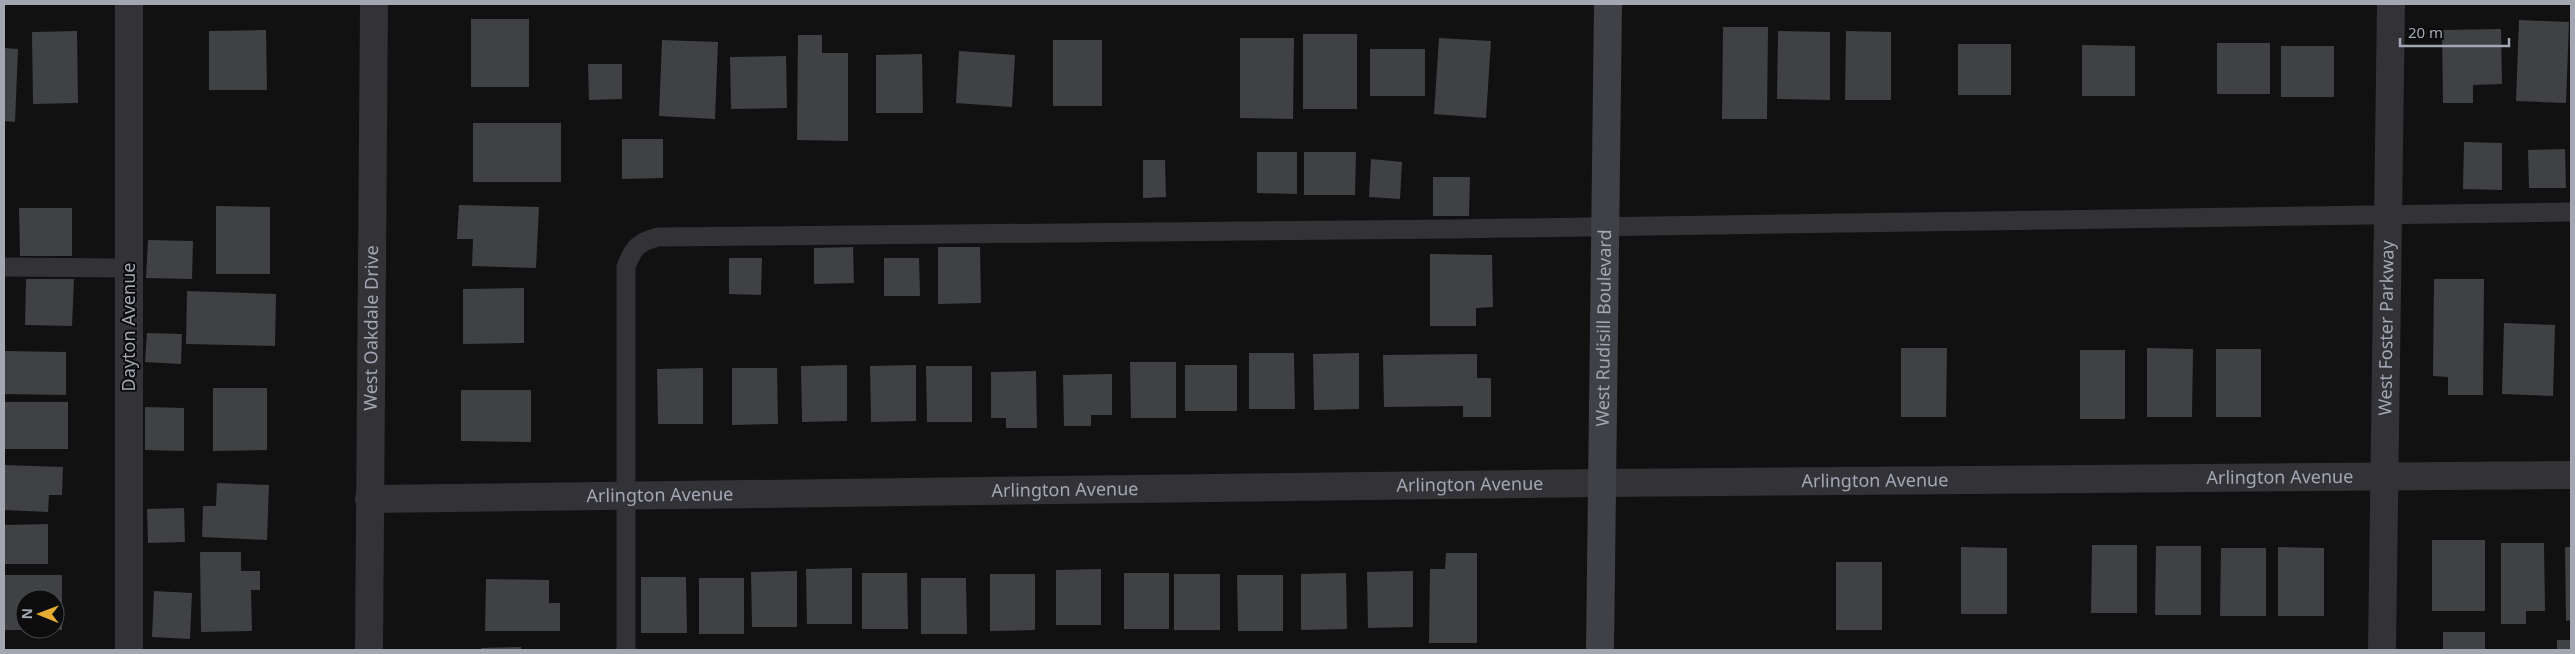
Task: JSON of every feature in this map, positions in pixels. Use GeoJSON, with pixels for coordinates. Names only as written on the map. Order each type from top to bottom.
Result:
{"type":"FeatureCollection","features":[{"type":"Feature","properties":{"kind":"street","name":"Dayton Avenue"},"geometry":{"type":"LineString","coordinates":[[129,4],[129,650]]}},
{"type":"Feature","properties":{"kind":"street","name":"West Oakdale Drive"},"geometry":{"type":"LineString","coordinates":[[369,650],[374,4]]}},
{"type":"Feature","properties":{"kind":"street","name":"West Rudisill Boulevard"},"geometry":{"type":"LineString","coordinates":[[1600,650],[1608,4]]}},
{"type":"Feature","properties":{"kind":"street","name":"West Foster Parkway"},"geometry":{"type":"LineString","coordinates":[[2382,650],[2391,4]]}},
{"type":"Feature","properties":{"kind":"street","name":"Arlington Avenue"},"geometry":{"type":"LineString","coordinates":[[369,499],[1602,483],[2571,475]]}},
{"type":"Feature","properties":{"kind":"lane"},"geometry":{"type":"LineString","coordinates":[[626,650],[626,267],[632,251],[648,240],[658,237],[2571,212]]}},
{"type":"Feature","properties":{"kind":"lane"},"geometry":{"type":"LineString","coordinates":[[4,267],[129,268]]}},
{"type":"Feature","properties":{"kind":"building"},"geometry":{"type":"Polygon","coordinates":[[[471,19],[529,19],[529,87],[471,87],[471,19]]]}},
{"type":"Feature","properties":{"kind":"building"},"geometry":{"type":"Polygon","coordinates":[[[2519,20],[2569,22],[2566,103],[2516,101],[2519,20]]]}},
{"type":"Feature","properties":{"kind":"building"},"geometry":{"type":"Polygon","coordinates":[[[1723,27],[1768,27],[1767,119],[1722,119],[1723,27]]]}},
{"type":"Feature","properties":{"kind":"building"},"geometry":{"type":"Polygon","coordinates":[[[2501,29],[2502,84],[2473,85],[2473,103],[2443,103],[2442,30],[2501,29]]]}},
{"type":"Feature","properties":{"kind":"building"},"geometry":{"type":"Polygon","coordinates":[[[266,30],[267,90],[209,90],[209,31],[266,30]]]}},
{"type":"Feature","properties":{"kind":"building"},"geometry":{"type":"Polygon","coordinates":[[[77,31],[78,103],[33,104],[32,32],[77,31]]]}},
{"type":"Feature","properties":{"kind":"building"},"geometry":{"type":"Polygon","coordinates":[[[1778,31],[1830,32],[1830,100],[1777,99],[1778,31]]]}},
{"type":"Feature","properties":{"kind":"building"},"geometry":{"type":"Polygon","coordinates":[[[1846,31],[1891,32],[1891,100],[1845,100],[1846,31]]]}},
{"type":"Feature","properties":{"kind":"building"},"geometry":{"type":"Polygon","coordinates":[[[1303,34],[1357,34],[1357,109],[1303,109],[1303,34]]]}},
{"type":"Feature","properties":{"kind":"building"},"geometry":{"type":"Polygon","coordinates":[[[798,35],[822,35],[822,53],[848,53],[848,141],[797,140],[798,35]]]}},
{"type":"Feature","properties":{"kind":"building"},"geometry":{"type":"Polygon","coordinates":[[[1240,38],[1294,38],[1293,119],[1240,118],[1240,38]]]}},
{"type":"Feature","properties":{"kind":"building"},"geometry":{"type":"Polygon","coordinates":[[[1439,38],[1491,41],[1486,118],[1434,114],[1439,38]]]}},
{"type":"Feature","properties":{"kind":"building"},"geometry":{"type":"Polygon","coordinates":[[[662,40],[718,42],[715,119],[659,116],[662,40]]]}},
{"type":"Feature","properties":{"kind":"building"},"geometry":{"type":"Polygon","coordinates":[[[1053,40],[1102,40],[1102,106],[1053,106],[1053,40]]]}},
{"type":"Feature","properties":{"kind":"building"},"geometry":{"type":"Polygon","coordinates":[[[2217,43],[2270,43],[2270,94],[2217,94],[2217,43]]]}},
{"type":"Feature","properties":{"kind":"building"},"geometry":{"type":"Polygon","coordinates":[[[1958,44],[2011,44],[2011,95],[1958,95],[1958,44]]]}},
{"type":"Feature","properties":{"kind":"building"},"geometry":{"type":"Polygon","coordinates":[[[2082,45],[2135,46],[2135,96],[2082,96],[2082,45]]]}},
{"type":"Feature","properties":{"kind":"building"},"geometry":{"type":"Polygon","coordinates":[[[2281,46],[2334,46],[2334,97],[2281,97],[2281,46]]]}},
{"type":"Feature","properties":{"kind":"building"},"geometry":{"type":"Polygon","coordinates":[[[4,48],[18,49],[15,122],[4,121],[4,48]]]}},
{"type":"Feature","properties":{"kind":"building"},"geometry":{"type":"Polygon","coordinates":[[[1370,49],[1425,49],[1425,96],[1370,96],[1370,49]]]}},
{"type":"Feature","properties":{"kind":"building"},"geometry":{"type":"Polygon","coordinates":[[[959,51],[1015,55],[1012,107],[956,103],[959,51]]]}},
{"type":"Feature","properties":{"kind":"building"},"geometry":{"type":"Polygon","coordinates":[[[922,54],[923,113],[876,113],[876,55],[922,54]]]}},
{"type":"Feature","properties":{"kind":"building"},"geometry":{"type":"Polygon","coordinates":[[[786,56],[787,108],[731,109],[730,57],[786,56]]]}},
{"type":"Feature","properties":{"kind":"building"},"geometry":{"type":"Polygon","coordinates":[[[588,64],[622,64],[622,99],[589,100],[588,64]]]}},
{"type":"Feature","properties":{"kind":"building"},"geometry":{"type":"Polygon","coordinates":[[[473,123],[561,123],[561,182],[473,182],[473,123]]]}},
{"type":"Feature","properties":{"kind":"building"},"geometry":{"type":"Polygon","coordinates":[[[622,139],[663,139],[663,178],[622,179],[622,139]]]}},
{"type":"Feature","properties":{"kind":"building"},"geometry":{"type":"Polygon","coordinates":[[[2464,142],[2502,143],[2502,190],[2463,189],[2464,142]]]}},
{"type":"Feature","properties":{"kind":"building"},"geometry":{"type":"Polygon","coordinates":[[[2565,149],[2566,188],[2529,188],[2528,150],[2565,149]]]}},
{"type":"Feature","properties":{"kind":"building"},"geometry":{"type":"Polygon","coordinates":[[[1257,152],[1297,152],[1297,194],[1257,193],[1257,152]]]}},
{"type":"Feature","properties":{"kind":"building"},"geometry":{"type":"Polygon","coordinates":[[[1304,152],[1356,152],[1355,195],[1304,195],[1304,152]]]}},
{"type":"Feature","properties":{"kind":"building"},"geometry":{"type":"Polygon","coordinates":[[[1371,159],[1402,162],[1400,199],[1369,197],[1371,159]]]}},
{"type":"Feature","properties":{"kind":"building"},"geometry":{"type":"Polygon","coordinates":[[[1143,160],[1165,160],[1166,197],[1143,198],[1143,160]]]}},
{"type":"Feature","properties":{"kind":"building"},"geometry":{"type":"Polygon","coordinates":[[[1433,177],[1470,177],[1469,216],[1433,216],[1433,177]]]}},
{"type":"Feature","properties":{"kind":"building"},"geometry":{"type":"Polygon","coordinates":[[[459,205],[539,207],[536,268],[472,266],[473,239],[457,239],[459,205]]]}},
{"type":"Feature","properties":{"kind":"building"},"geometry":{"type":"Polygon","coordinates":[[[216,206],[270,207],[270,274],[216,274],[216,206]]]}},
{"type":"Feature","properties":{"kind":"building"},"geometry":{"type":"Polygon","coordinates":[[[19,208],[72,208],[72,256],[20,256],[19,208]]]}},
{"type":"Feature","properties":{"kind":"building"},"geometry":{"type":"Polygon","coordinates":[[[148,240],[193,241],[192,279],[146,278],[148,240]]]}},
{"type":"Feature","properties":{"kind":"building"},"geometry":{"type":"Polygon","coordinates":[[[853,247],[854,283],[814,284],[814,248],[853,247]]]}},
{"type":"Feature","properties":{"kind":"building"},"geometry":{"type":"Polygon","coordinates":[[[938,247],[980,247],[981,303],[938,304],[938,247]]]}},
{"type":"Feature","properties":{"kind":"building"},"geometry":{"type":"Polygon","coordinates":[[[1430,254],[1492,255],[1493,307],[1476,308],[1476,326],[1430,326],[1430,254]]]}},
{"type":"Feature","properties":{"kind":"building"},"geometry":{"type":"Polygon","coordinates":[[[729,258],[762,258],[761,295],[729,294],[729,258]]]}},
{"type":"Feature","properties":{"kind":"building"},"geometry":{"type":"Polygon","coordinates":[[[884,258],[919,258],[920,296],[884,296],[884,258]]]}},
{"type":"Feature","properties":{"kind":"building"},"geometry":{"type":"Polygon","coordinates":[[[26,279],[74,279],[72,326],[25,325],[26,279]]]}},
{"type":"Feature","properties":{"kind":"building"},"geometry":{"type":"Polygon","coordinates":[[[2434,279],[2484,279],[2483,395],[2448,395],[2448,377],[2433,376],[2434,279]]]}},
{"type":"Feature","properties":{"kind":"building"},"geometry":{"type":"Polygon","coordinates":[[[524,288],[524,343],[463,344],[463,289],[524,288]]]}},
{"type":"Feature","properties":{"kind":"building"},"geometry":{"type":"Polygon","coordinates":[[[187,291],[276,294],[275,346],[186,344],[187,291]]]}},
{"type":"Feature","properties":{"kind":"building"},"geometry":{"type":"Polygon","coordinates":[[[2504,323],[2555,325],[2553,396],[2502,394],[2504,323]]]}},
{"type":"Feature","properties":{"kind":"building"},"geometry":{"type":"Polygon","coordinates":[[[147,333],[182,334],[181,364],[145,362],[147,333]]]}},
{"type":"Feature","properties":{"kind":"building"},"geometry":{"type":"Polygon","coordinates":[[[1901,348],[1947,348],[1946,417],[1901,417],[1901,348]]]}},
{"type":"Feature","properties":{"kind":"building"},"geometry":{"type":"Polygon","coordinates":[[[2147,348],[2193,349],[2192,417],[2147,417],[2147,348]]]}},
{"type":"Feature","properties":{"kind":"building"},"geometry":{"type":"Polygon","coordinates":[[[2216,349],[2261,349],[2261,417],[2216,417],[2216,349]]]}},
{"type":"Feature","properties":{"kind":"building"},"geometry":{"type":"Polygon","coordinates":[[[2080,350],[2125,350],[2125,419],[2080,419],[2080,350]]]}},
{"type":"Feature","properties":{"kind":"building"},"geometry":{"type":"Polygon","coordinates":[[[4,351],[66,352],[66,395],[4,394],[4,351]]]}},
{"type":"Feature","properties":{"kind":"building"},"geometry":{"type":"Polygon","coordinates":[[[1249,353],[1294,353],[1295,409],[1249,409],[1249,353]]]}},
{"type":"Feature","properties":{"kind":"building"},"geometry":{"type":"Polygon","coordinates":[[[1359,353],[1359,409],[1314,410],[1313,354],[1359,353]]]}},
{"type":"Feature","properties":{"kind":"building"},"geometry":{"type":"Polygon","coordinates":[[[1477,354],[1477,378],[1491,378],[1491,417],[1463,417],[1463,406],[1384,407],[1383,355],[1477,354]]]}},
{"type":"Feature","properties":{"kind":"building"},"geometry":{"type":"Polygon","coordinates":[[[1130,362],[1176,362],[1176,418],[1131,418],[1130,362]]]}},
{"type":"Feature","properties":{"kind":"building"},"geometry":{"type":"Polygon","coordinates":[[[847,365],[847,421],[802,422],[801,366],[847,365]]]}},
{"type":"Feature","properties":{"kind":"building"},"geometry":{"type":"Polygon","coordinates":[[[916,365],[916,421],[871,422],[870,366],[916,365]]]}},
{"type":"Feature","properties":{"kind":"building"},"geometry":{"type":"Polygon","coordinates":[[[1185,365],[1237,365],[1237,411],[1185,411],[1185,365]]]}},
{"type":"Feature","properties":{"kind":"building"},"geometry":{"type":"Polygon","coordinates":[[[926,366],[972,366],[972,422],[927,422],[926,366]]]}},
{"type":"Feature","properties":{"kind":"building"},"geometry":{"type":"Polygon","coordinates":[[[703,368],[703,424],[658,424],[657,369],[703,368]]]}},
{"type":"Feature","properties":{"kind":"building"},"geometry":{"type":"Polygon","coordinates":[[[732,368],[777,368],[778,424],[732,425],[732,368]]]}},
{"type":"Feature","properties":{"kind":"building"},"geometry":{"type":"Polygon","coordinates":[[[1036,371],[1037,428],[1006,428],[1006,418],[991,418],[991,372],[1036,371]]]}},
{"type":"Feature","properties":{"kind":"building"},"geometry":{"type":"Polygon","coordinates":[[[1112,374],[1112,415],[1091,415],[1091,426],[1064,426],[1063,375],[1112,374]]]}},
{"type":"Feature","properties":{"kind":"building"},"geometry":{"type":"Polygon","coordinates":[[[213,388],[267,388],[267,450],[213,451],[213,388]]]}},
{"type":"Feature","properties":{"kind":"building"},"geometry":{"type":"Polygon","coordinates":[[[461,390],[531,390],[531,442],[461,441],[461,390]]]}},
{"type":"Feature","properties":{"kind":"building"},"geometry":{"type":"Polygon","coordinates":[[[5,402],[68,402],[68,449],[4,449],[5,402]]]}},
{"type":"Feature","properties":{"kind":"building"},"geometry":{"type":"Polygon","coordinates":[[[145,407],[184,408],[184,451],[145,450],[145,407]]]}},
{"type":"Feature","properties":{"kind":"building"},"geometry":{"type":"Polygon","coordinates":[[[4,465],[63,467],[62,495],[49,495],[48,512],[4,510],[4,465]]]}},
{"type":"Feature","properties":{"kind":"building"},"geometry":{"type":"Polygon","coordinates":[[[217,483],[269,485],[267,540],[202,537],[203,506],[216,506],[217,483]]]}},
{"type":"Feature","properties":{"kind":"building"},"geometry":{"type":"Polygon","coordinates":[[[184,508],[185,542],[148,543],[147,509],[184,508]]]}},
{"type":"Feature","properties":{"kind":"building"},"geometry":{"type":"Polygon","coordinates":[[[48,524],[48,564],[4,564],[4,525],[48,524]]]}},
{"type":"Feature","properties":{"kind":"building"},"geometry":{"type":"Polygon","coordinates":[[[2432,540],[2485,540],[2485,611],[2432,611],[2432,540]]]}},
{"type":"Feature","properties":{"kind":"building"},"geometry":{"type":"Polygon","coordinates":[[[2501,543],[2544,543],[2545,611],[2526,611],[2526,624],[2501,624],[2501,543]]]}},
{"type":"Feature","properties":{"kind":"building"},"geometry":{"type":"Polygon","coordinates":[[[2092,545],[2137,545],[2137,613],[2091,613],[2092,545]]]}},
{"type":"Feature","properties":{"kind":"building"},"geometry":{"type":"Polygon","coordinates":[[[2156,546],[2201,546],[2201,615],[2155,615],[2156,546]]]}},
{"type":"Feature","properties":{"kind":"building"},"geometry":{"type":"Polygon","coordinates":[[[1961,547],[2007,548],[2007,614],[1961,614],[1961,547]]]}},
{"type":"Feature","properties":{"kind":"building"},"geometry":{"type":"Polygon","coordinates":[[[2278,547],[2324,548],[2324,616],[2278,616],[2278,547]]]}},
{"type":"Feature","properties":{"kind":"building"},"geometry":{"type":"Polygon","coordinates":[[[2565,547],[2571,547],[2571,620],[2566,621],[2565,547]]]}},
{"type":"Feature","properties":{"kind":"building"},"geometry":{"type":"Polygon","coordinates":[[[2221,548],[2266,548],[2266,616],[2220,616],[2221,548]]]}},
{"type":"Feature","properties":{"kind":"building"},"geometry":{"type":"Polygon","coordinates":[[[200,552],[241,552],[241,571],[260,571],[260,590],[251,590],[252,631],[201,632],[200,552]]]}},
{"type":"Feature","properties":{"kind":"building"},"geometry":{"type":"Polygon","coordinates":[[[1446,553],[1477,553],[1477,643],[1429,643],[1430,569],[1445,569],[1446,553]]]}},
{"type":"Feature","properties":{"kind":"building"},"geometry":{"type":"Polygon","coordinates":[[[1836,562],[1882,562],[1882,630],[1836,630],[1836,562]]]}},
{"type":"Feature","properties":{"kind":"building"},"geometry":{"type":"Polygon","coordinates":[[[852,568],[852,624],[807,624],[806,569],[852,568]]]}},
{"type":"Feature","properties":{"kind":"building"},"geometry":{"type":"Polygon","coordinates":[[[1101,569],[1101,625],[1056,625],[1056,570],[1101,569]]]}},
{"type":"Feature","properties":{"kind":"building"},"geometry":{"type":"Polygon","coordinates":[[[797,571],[797,627],[752,627],[751,572],[797,571]]]}},
{"type":"Feature","properties":{"kind":"building"},"geometry":{"type":"Polygon","coordinates":[[[1413,571],[1413,627],[1368,628],[1367,572],[1413,571]]]}},
{"type":"Feature","properties":{"kind":"building"},"geometry":{"type":"Polygon","coordinates":[[[862,573],[907,573],[908,629],[862,629],[862,573]]]}},
{"type":"Feature","properties":{"kind":"building"},"geometry":{"type":"Polygon","coordinates":[[[1124,573],[1169,573],[1169,629],[1124,629],[1124,573]]]}},
{"type":"Feature","properties":{"kind":"building"},"geometry":{"type":"Polygon","coordinates":[[[1346,573],[1347,629],[1301,630],[1301,574],[1346,573]]]}},
{"type":"Feature","properties":{"kind":"building"},"geometry":{"type":"Polygon","coordinates":[[[990,574],[1035,574],[1035,630],[990,631],[990,574]]]}},
{"type":"Feature","properties":{"kind":"building"},"geometry":{"type":"Polygon","coordinates":[[[1174,574],[1220,574],[1220,630],[1174,630],[1174,574]]]}},
{"type":"Feature","properties":{"kind":"building"},"geometry":{"type":"Polygon","coordinates":[[[4,575],[62,575],[62,589],[15,589],[15,630],[4,630],[4,575]]]}},
{"type":"Feature","properties":{"kind":"building"},"geometry":{"type":"Polygon","coordinates":[[[1237,575],[1283,575],[1283,631],[1238,631],[1237,575]]]}},
{"type":"Feature","properties":{"kind":"building"},"geometry":{"type":"Polygon","coordinates":[[[641,577],[686,577],[687,633],[641,633],[641,577]]]}},
{"type":"Feature","properties":{"kind":"building"},"geometry":{"type":"Polygon","coordinates":[[[699,578],[744,578],[744,634],[699,634],[699,578]]]}},
{"type":"Feature","properties":{"kind":"building"},"geometry":{"type":"Polygon","coordinates":[[[921,578],[966,578],[967,634],[921,634],[921,578]]]}},
{"type":"Feature","properties":{"kind":"building"},"geometry":{"type":"Polygon","coordinates":[[[486,579],[549,580],[549,603],[560,603],[560,631],[485,631],[486,579]]]}},
{"type":"Feature","properties":{"kind":"building"},"geometry":{"type":"Polygon","coordinates":[[[154,591],[192,593],[190,639],[152,637],[154,591]]]}},
{"type":"Feature","properties":{"kind":"building"},"geometry":{"type":"Polygon","coordinates":[[[2443,632],[2485,632],[2485,650],[2443,650],[2443,632]]]}},
{"type":"Feature","properties":{"kind":"building"},"geometry":{"type":"Polygon","coordinates":[[[2557,640],[2571,640],[2571,650],[2557,650],[2557,640]]]}},
{"type":"Feature","properties":{"kind":"building"},"geometry":{"type":"Polygon","coordinates":[[[521,647],[521,650],[482,650],[481,648],[521,647]]]}}]}
